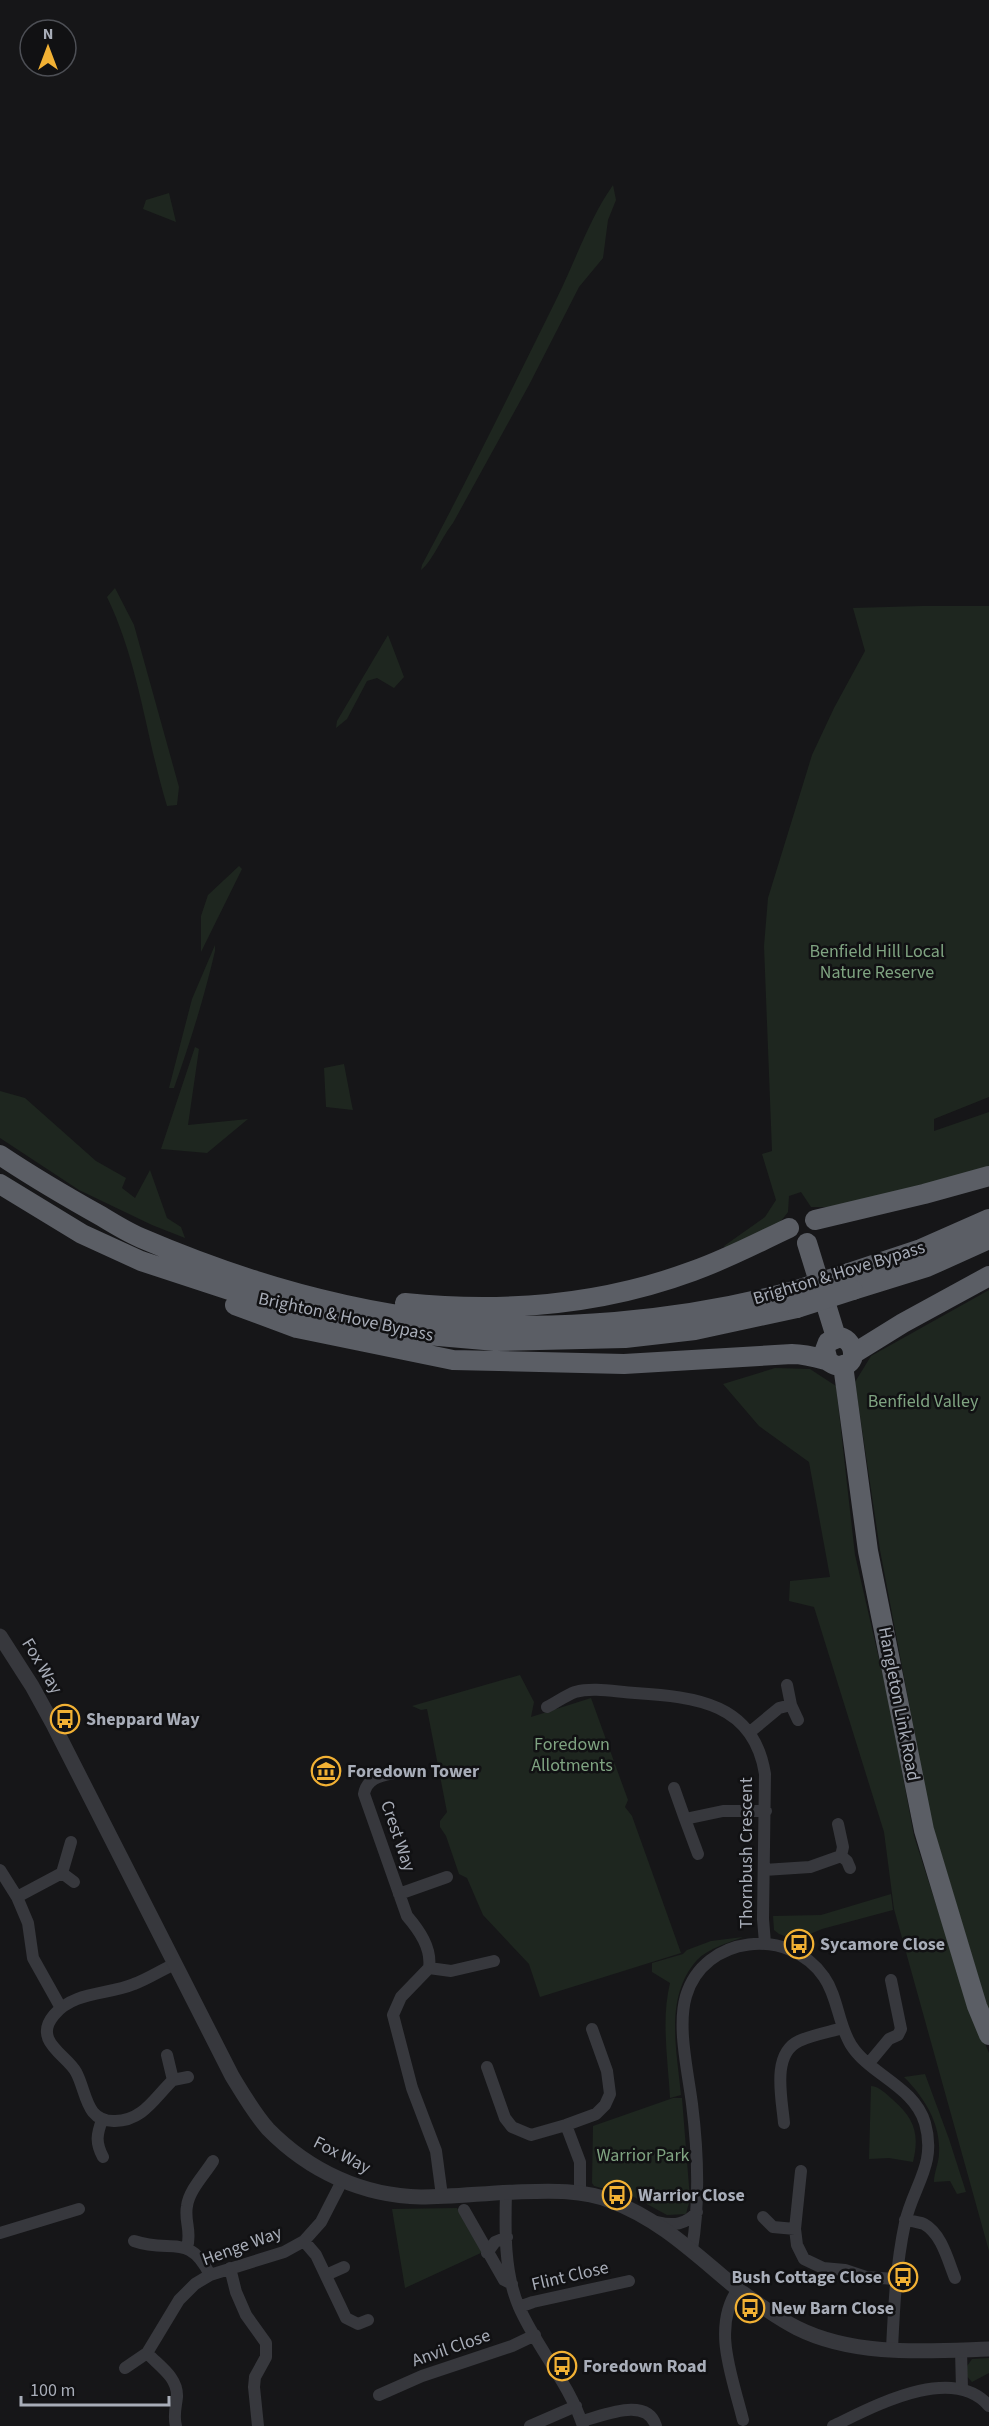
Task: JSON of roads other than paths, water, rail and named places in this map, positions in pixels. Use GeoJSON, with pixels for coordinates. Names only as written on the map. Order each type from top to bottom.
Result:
{"type":"FeatureCollection","features":[{"type":"Feature","properties":{"kind":"highway","name":"Brighton & Hove Bypass"},"geometry":{"type":"LineString","coordinates":[[0,1155],[54,1190],[140,1238],[260,1283],[340,1304],[434,1320],[511,1325],[612,1322],[677,1315],[766,1298],[796,1299]]}},
{"type":"Feature","properties":{"kind":"highway"},"geometry":{"type":"LineString","coordinates":[[815,1220],[989,1176]]}},
{"type":"Feature","properties":{"kind":"highway","name":"Brighton & Hove Bypass"},"geometry":{"type":"LineString","coordinates":[[0,1184],[82,1234],[141,1261],[278,1306],[427,1335],[484,1340],[588,1340],[661,1335],[727,1324],[851,1282],[927,1267],[989,1239]]}},
{"type":"Feature","properties":{"kind":"highway"},"geometry":{"type":"LineString","coordinates":[[798,1215],[808,1215],[815,1220],[817,1234],[807,1243],[794,1240],[789,1228],[792,1220],[798,1215]]}},
{"type":"Feature","properties":{"kind":"highway","name":"Brighton & Hove Bypass"},"geometry":{"type":"LineString","coordinates":[[851,1282],[989,1219]]}},
{"type":"Feature","properties":{"kind":"highway"},"geometry":{"type":"LineString","coordinates":[[260,1283],[325,1295],[430,1306],[509,1308],[535,1306],[604,1296],[652,1285],[722,1260],[789,1228]]}},
{"type":"Feature","properties":{"kind":"highway"},"geometry":{"type":"LineString","coordinates":[[807,1243],[836,1337],[825,1347],[825,1356],[841,1360]]}},
{"type":"Feature","properties":{"kind":"highway"},"geometry":{"type":"LineString","coordinates":[[141,1261],[209,1295],[297,1328],[453,1359],[624,1364],[792,1354],[841,1360],[989,1276]]}},
{"type":"Feature","properties":{"kind":"highway","name":"Hangleton Link Road"},"geometry":{"type":"LineString","coordinates":[[841,1360],[868,1551],[924,1830],[977,2006],[989,2035]]}},
{"type":"Feature","properties":{"kind":"street","name":"Fox Way"},"geometry":{"type":"LineString","coordinates":[[0,1636],[54,1726],[232,2076],[249,2104],[268,2128],[296,2154],[342,2181],[393,2195],[442,2196],[553,2191],[579,2193],[609,2200],[653,2220],[767,2311],[804,2331],[841,2343],[892,2349],[989,2349]]}},
{"type":"Feature","properties":{"kind":"street"},"geometry":{"type":"LineString","coordinates":[[787,1685],[791,1705],[798,1719]]}},
{"type":"Feature","properties":{"kind":"street","name":"Thornbush Crescent"},"geometry":{"type":"LineString","coordinates":[[547,1707],[575,1692],[594,1690],[665,1696],[719,1707],[750,1732],[762,1755],[766,1811],[765,1943]]}},
{"type":"Feature","properties":{"kind":"street"},"geometry":{"type":"LineString","coordinates":[[750,1732],[779,1708],[791,1705]]}},
{"type":"Feature","properties":{"kind":"street","name":"Crest Way"},"geometry":{"type":"LineString","coordinates":[[394,1773],[370,1781],[365,1787],[364,1794],[407,1916],[420,1931],[430,1962],[429,1968]]}},
{"type":"Feature","properties":{"kind":"street"},"geometry":{"type":"LineString","coordinates":[[674,1788],[698,1854]]}},
{"type":"Feature","properties":{"kind":"street"},"geometry":{"type":"LineString","coordinates":[[685,1819],[723,1810],[766,1811]]}},
{"type":"Feature","properties":{"kind":"street"},"geometry":{"type":"LineString","coordinates":[[837,1824],[843,1847],[842,1856]]}},
{"type":"Feature","properties":{"kind":"street"},"geometry":{"type":"LineString","coordinates":[[17,1897],[62,1873],[71,1842]]}},
{"type":"Feature","properties":{"kind":"street"},"geometry":{"type":"LineString","coordinates":[[764,1870],[810,1867],[842,1856]]}},
{"type":"Feature","properties":{"kind":"street"},"geometry":{"type":"LineString","coordinates":[[842,1856],[850,1868]]}},
{"type":"Feature","properties":{"kind":"street"},"geometry":{"type":"LineString","coordinates":[[0,1870],[17,1897],[28,1923],[33,1958],[61,2008]]}},
{"type":"Feature","properties":{"kind":"street"},"geometry":{"type":"LineString","coordinates":[[62,1873],[74,1882]]}},
{"type":"Feature","properties":{"kind":"street","name":"Crest Way"},"geometry":{"type":"LineString","coordinates":[[399,1894],[447,1878]]}},
{"type":"Feature","properties":{"kind":"street"},"geometry":{"type":"LineString","coordinates":[[692,2249],[698,2194],[693,2107],[684,2038],[683,2013],[686,1997],[693,1979],[704,1966],[720,1954],[733,1947],[765,1943],[793,1952],[810,1962],[825,1977],[843,2028],[852,2046],[914,2103],[924,2121],[929,2145],[926,2167],[905,2220],[895,2279],[892,2349]]}},
{"type":"Feature","properties":{"kind":"street"},"geometry":{"type":"LineString","coordinates":[[442,2196],[436,2151],[412,2088],[393,2015],[401,1997],[429,1968],[451,1971],[494,1961]]}},
{"type":"Feature","properties":{"kind":"street"},"geometry":{"type":"LineString","coordinates":[[175,1964],[132,1985],[86,1996],[61,2008],[52,2017],[48,2028],[49,2042],[55,2052],[75,2070],[87,2106],[102,2120],[115,2121],[138,2115],[173,2080],[188,2077]]}},
{"type":"Feature","properties":{"kind":"street"},"geometry":{"type":"LineString","coordinates":[[869,2063],[889,2039],[898,2035],[901,2029],[891,1980]]}},
{"type":"Feature","properties":{"kind":"street"},"geometry":{"type":"LineString","coordinates":[[784,2123],[781,2077],[783,2058],[789,2048],[799,2041],[843,2028]]}},
{"type":"Feature","properties":{"kind":"street"},"geometry":{"type":"LineString","coordinates":[[487,2067],[505,2118],[512,2127],[531,2135],[566,2125],[596,2114],[610,2094],[607,2071],[592,2029]]}},
{"type":"Feature","properties":{"kind":"street"},"geometry":{"type":"LineString","coordinates":[[167,2055],[173,2080]]}},
{"type":"Feature","properties":{"kind":"street"},"geometry":{"type":"LineString","coordinates":[[102,2120],[96,2144],[103,2157]]}},
{"type":"Feature","properties":{"kind":"street"},"geometry":{"type":"LineString","coordinates":[[566,2125],[580,2162],[579,2193]]}},
{"type":"Feature","properties":{"kind":"street"},"geometry":{"type":"LineString","coordinates":[[187,2248],[190,2236],[187,2202],[213,2161]]}},
{"type":"Feature","properties":{"kind":"street"},"geometry":{"type":"LineString","coordinates":[[801,2170],[795,2229],[797,2245],[804,2259],[823,2268],[845,2270],[866,2277],[895,2279]]}},
{"type":"Feature","properties":{"kind":"street","name":"Henge Way"},"geometry":{"type":"LineString","coordinates":[[125,2368],[147,2353],[179,2300],[195,2284],[210,2275],[284,2252],[304,2241],[321,2222],[342,2181]]}},
{"type":"Feature","properties":{"kind":"street"},"geometry":{"type":"LineString","coordinates":[[506,2192],[507,2236],[512,2284],[519,2307],[576,2406],[582,2424],[627,2410],[640,2410],[648,2413],[654,2419],[656,2426]]}},
{"type":"Feature","properties":{"kind":"street"},"geometry":{"type":"LineString","coordinates":[[0,2233],[80,2209]]}},
{"type":"Feature","properties":{"kind":"street"},"geometry":{"type":"LineString","coordinates":[[464,2210],[504,2280],[512,2284]]}},
{"type":"Feature","properties":{"kind":"street"},"geometry":{"type":"LineString","coordinates":[[653,2220],[670,2225],[679,2224],[686,2222],[697,2212]]}},
{"type":"Feature","properties":{"kind":"street"},"geometry":{"type":"LineString","coordinates":[[763,2217],[772,2227],[795,2229]]}},
{"type":"Feature","properties":{"kind":"street"},"geometry":{"type":"LineString","coordinates":[[905,2220],[923,2224],[933,2232],[942,2246],[955,2278]]}},
{"type":"Feature","properties":{"kind":"street"},"geometry":{"type":"LineString","coordinates":[[487,2253],[495,2242],[507,2236]]}},
{"type":"Feature","properties":{"kind":"street"},"geometry":{"type":"LineString","coordinates":[[134,2241],[187,2248],[199,2255],[210,2275]]}},
{"type":"Feature","properties":{"kind":"street"},"geometry":{"type":"LineString","coordinates":[[304,2241],[316,2255],[344,2315],[358,2324],[368,2320]]}},
{"type":"Feature","properties":{"kind":"street"},"geometry":{"type":"LineString","coordinates":[[326,2275],[344,2267]]}},
{"type":"Feature","properties":{"kind":"street"},"geometry":{"type":"LineString","coordinates":[[230,2268],[236,2292],[246,2316],[266,2343],[266,2357],[255,2377],[254,2387],[258,2426]]}},
{"type":"Feature","properties":{"kind":"street","name":"Flint Close"},"geometry":{"type":"LineString","coordinates":[[519,2307],[629,2281]]}},
{"type":"Feature","properties":{"kind":"street"},"geometry":{"type":"LineString","coordinates":[[738,2289],[728,2308],[723,2332],[743,2420]]}},
{"type":"Feature","properties":{"kind":"street","name":"Anvil Close"},"geometry":{"type":"LineString","coordinates":[[379,2395],[422,2376],[512,2346],[535,2335]]}},
{"type":"Feature","properties":{"kind":"street"},"geometry":{"type":"LineString","coordinates":[[962,2350],[962,2389]]}},
{"type":"Feature","properties":{"kind":"street"},"geometry":{"type":"LineString","coordinates":[[147,2353],[173,2380],[177,2390],[174,2409],[176,2426]]}},
{"type":"Feature","properties":{"kind":"street"},"geometry":{"type":"LineString","coordinates":[[833,2426],[871,2408],[939,2386],[962,2389],[977,2395],[989,2406]]}},
{"type":"Feature","properties":{"kind":"street"},"geometry":{"type":"LineString","coordinates":[[530,2426],[576,2406]]}},
{"type":"Feature","properties":{"kind":"place","name":"Sheppard Way"},"geometry":{"type":"Point","coordinates":[65,1719]}},
{"type":"Feature","properties":{"kind":"place","name":"Foredown Tower"},"geometry":{"type":"Point","coordinates":[326,1771]}},
{"type":"Feature","properties":{"kind":"place","name":"Sycamore Close"},"geometry":{"type":"Point","coordinates":[799,1944]}},
{"type":"Feature","properties":{"kind":"place","name":"Warrior Close"},"geometry":{"type":"Point","coordinates":[617,2195]}},
{"type":"Feature","properties":{"kind":"place","name":"Bush Cottage Close"},"geometry":{"type":"Point","coordinates":[903,2277]}},
{"type":"Feature","properties":{"kind":"place","name":"New Barn Close"},"geometry":{"type":"Point","coordinates":[750,2308]}},
{"type":"Feature","properties":{"kind":"place","name":"Foredown Road"},"geometry":{"type":"Point","coordinates":[562,2366]}},
{"type":"Feature","properties":{"kind":"park label","name":"Benfield Hill Local Nature Reserve"},"geometry":{"type":"Point","coordinates":[877,961]}},
{"type":"Feature","properties":{"kind":"park label","name":"Benfield Valley"},"geometry":{"type":"Point","coordinates":[923,1401]}},
{"type":"Feature","properties":{"kind":"park label","name":"Foredown Allotments"},"geometry":{"type":"Point","coordinates":[572,1754]}},
{"type":"Feature","properties":{"kind":"park label","name":"Warrior Park"},"geometry":{"type":"Point","coordinates":[643,2155]}}]}
